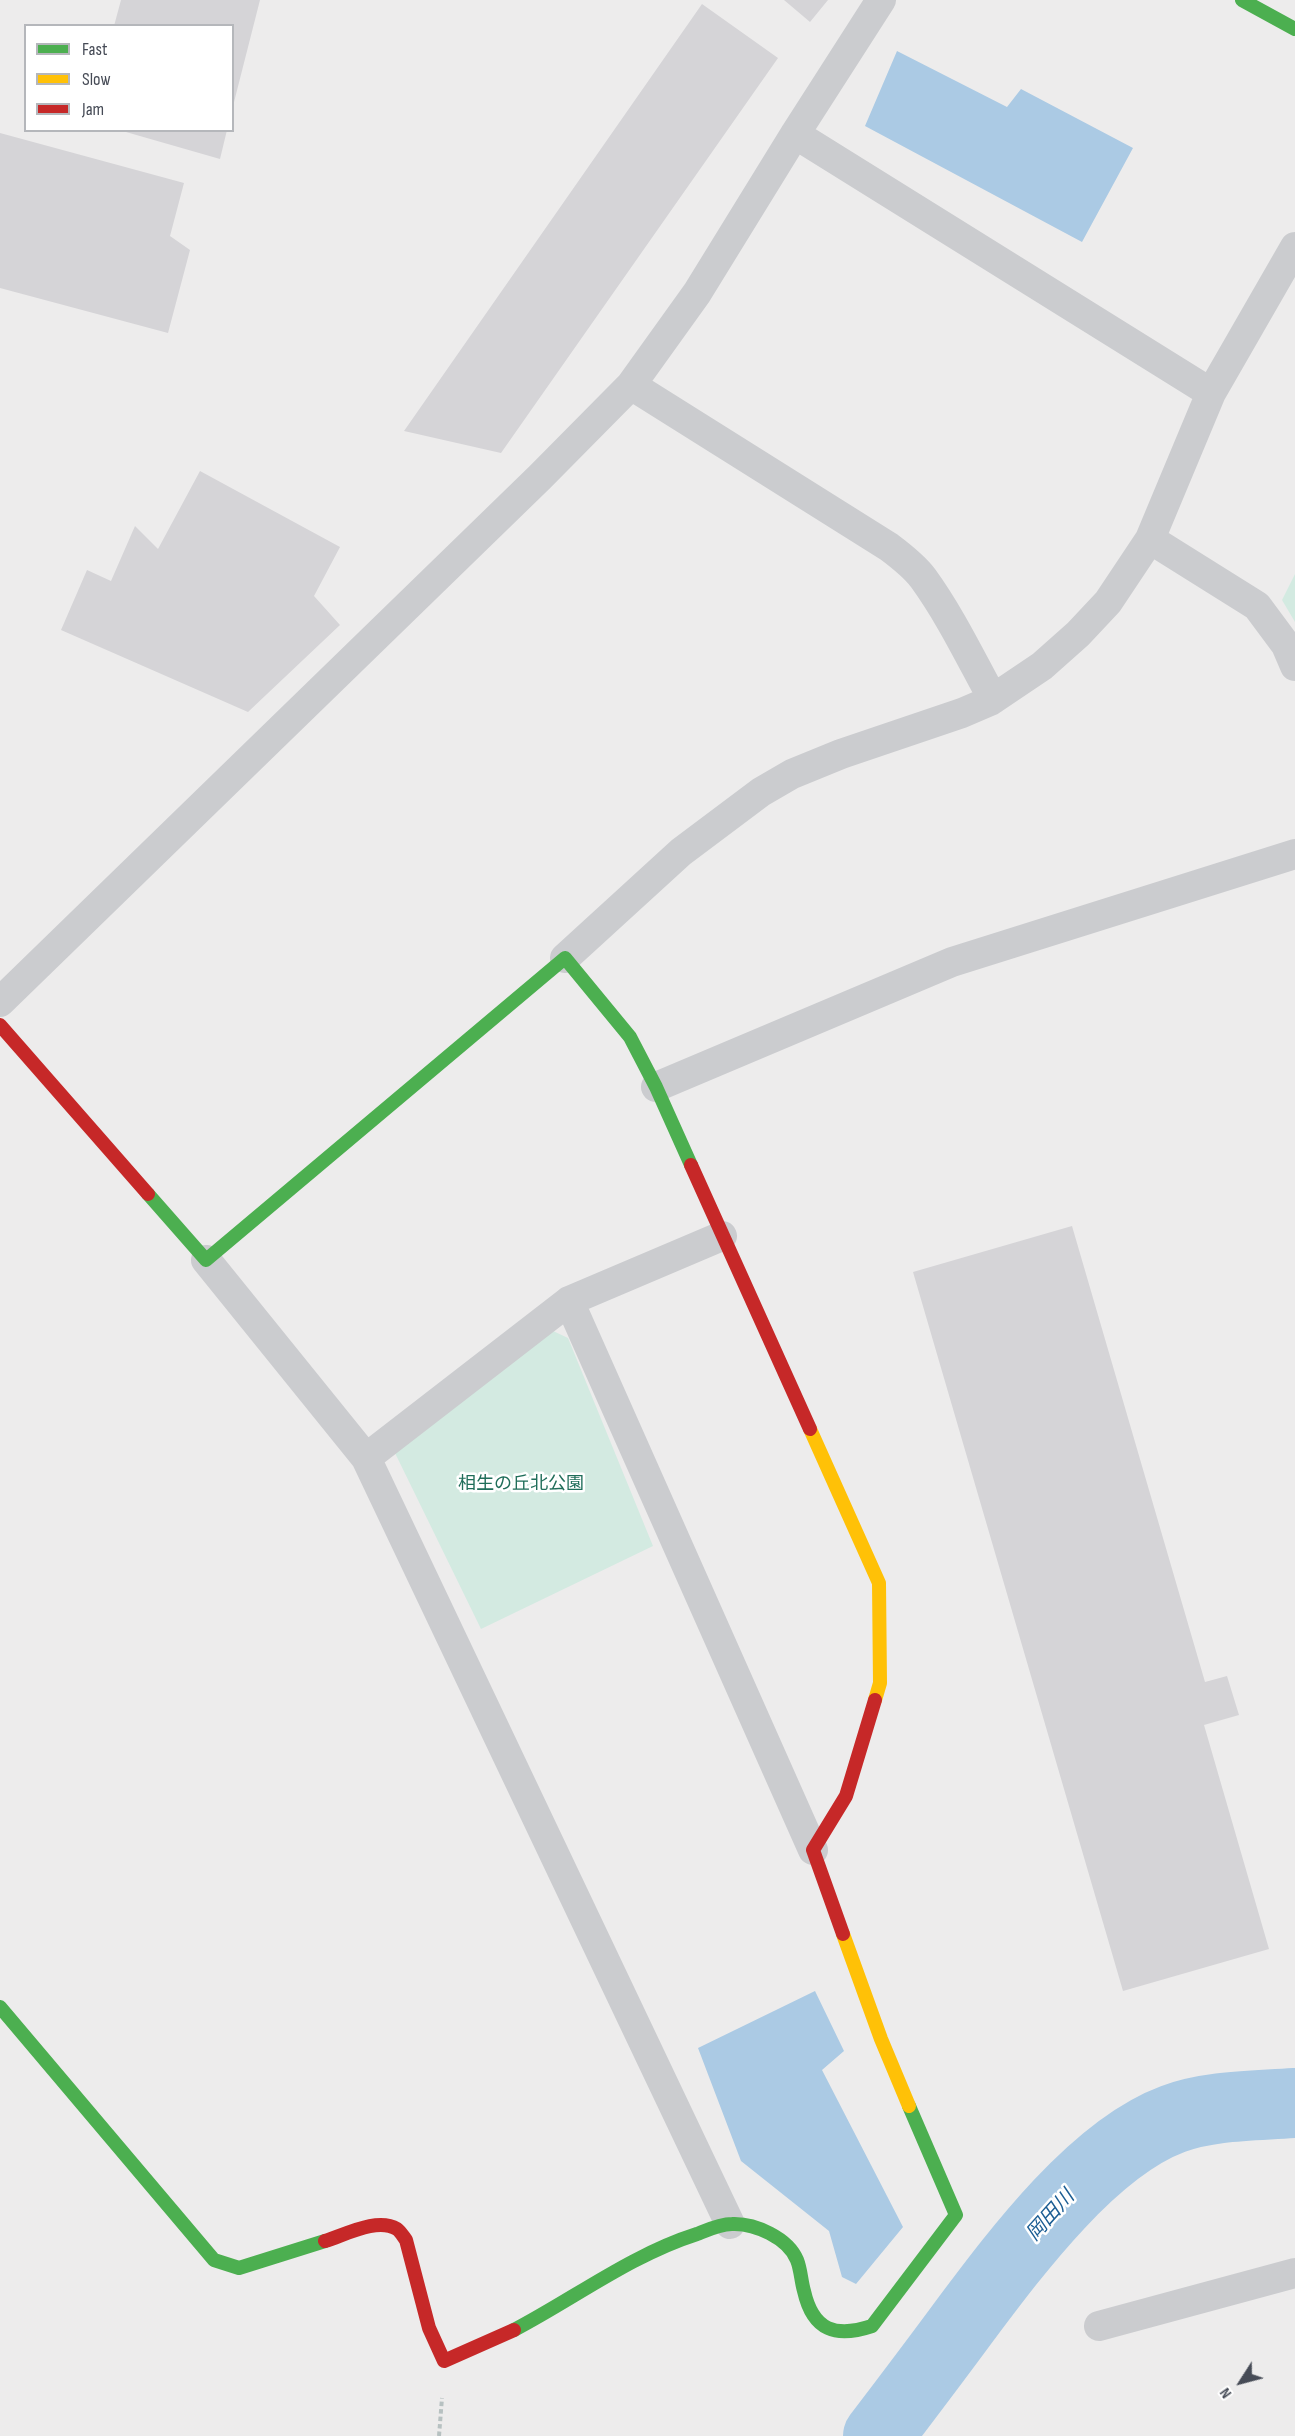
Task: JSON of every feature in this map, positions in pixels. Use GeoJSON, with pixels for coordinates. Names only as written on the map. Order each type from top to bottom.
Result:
{"type":"FeatureCollection","features":[{"type":"Feature","properties":{"kind":"street"},"geometry":{"type":"LineString","coordinates":[[0,1002],[631,386],[697,293],[881,0]]}},
{"type":"Feature","properties":{"kind":"street"},"geometry":{"type":"LineString","coordinates":[[1242,0],[1295,29]]}},
{"type":"Feature","properties":{"kind":"street"},"geometry":{"type":"LineString","coordinates":[[795,134],[1211,393]]}},
{"type":"Feature","properties":{"kind":"street"},"geometry":{"type":"LineString","coordinates":[[206,1260],[565,958],[681,852],[761,792],[792,774],[841,754],[962,713],[993,699],[1042,666],[1078,634],[1108,602],[1150,539],[1211,393],[1295,247]]}},
{"type":"Feature","properties":{"kind":"street"},"geometry":{"type":"LineString","coordinates":[[631,386],[890,547],[908,562],[923,578],[993,699]]}},
{"type":"Feature","properties":{"kind":"street"},"geometry":{"type":"LineString","coordinates":[[1150,539],[1257,606],[1286,645],[1295,666]]}},
{"type":"Feature","properties":{"kind":"street"},"geometry":{"type":"LineString","coordinates":[[656,1087],[952,962],[1295,854]]}},
{"type":"Feature","properties":{"kind":"street"},"geometry":{"type":"LineString","coordinates":[[565,958],[630,1037],[656,1087],[879,1583],[880,1683],[846,1796],[813,1850]]}},
{"type":"Feature","properties":{"kind":"street"},"geometry":{"type":"LineString","coordinates":[[0,1024],[206,1260],[366,1458],[730,2224]]}},
{"type":"Feature","properties":{"kind":"street"},"geometry":{"type":"LineString","coordinates":[[366,1458],[568,1301],[722,1236]]}},
{"type":"Feature","properties":{"kind":"street"},"geometry":{"type":"LineString","coordinates":[[0,2007],[214,2260],[239,2268],[372,2226],[384,2225],[398,2229],[406,2240],[429,2328],[444,2361],[535,2319],[682,2238],[730,2224],[759,2230],[781,2240],[796,2257],[807,2303],[820,2326],[836,2333],[855,2333],[872,2326],[956,2215],[881,2039],[813,1850],[568,1301]]}},
{"type":"Feature","properties":{"kind":"street"},"geometry":{"type":"LineString","coordinates":[[1099,2326],[1295,2273]]}},
{"type":"Feature","properties":{"kind":"green space"},"geometry":{"type":"Polygon","coordinates":[[[1295,574],[1295,622],[1282,600],[1295,574]]]}},
{"type":"Feature","properties":{"kind":"green space","name":"相生の丘北公園"},"geometry":{"type":"Polygon","coordinates":[[[553,1331],[568,1338],[653,1546],[481,1629],[395,1453],[553,1331]]]}},
{"type":"Feature","properties":{"kind":"water"},"geometry":{"type":"Polygon","coordinates":[[[897,51],[1007,107],[1021,89],[1133,148],[1082,242],[865,126],[897,51]]]}},
{"type":"Feature","properties":{"kind":"water"},"geometry":{"type":"Polygon","coordinates":[[[815,1991],[844,2051],[822,2070],[903,2227],[856,2284],[842,2277],[829,2231],[741,2161],[698,2048],[815,1991]]]}},
{"type":"Feature","properties":{"kind":"building"},"geometry":{"type":"Polygon","coordinates":[[[121,0],[260,0],[234,102],[234,24],[115,24],[121,0]]]}},
{"type":"Feature","properties":{"kind":"building"},"geometry":{"type":"Polygon","coordinates":[[[784,0],[828,0],[810,22],[784,0]]]}},
{"type":"Feature","properties":{"kind":"building"},"geometry":{"type":"Polygon","coordinates":[[[702,4],[778,58],[501,453],[404,431],[702,4]]]}},
{"type":"Feature","properties":{"kind":"building"},"geometry":{"type":"Polygon","coordinates":[[[126,132],[227,132],[220,159],[126,132]]]}},
{"type":"Feature","properties":{"kind":"building"},"geometry":{"type":"Polygon","coordinates":[[[0,133],[184,183],[170,236],[190,250],[168,333],[0,288],[0,133]]]}},
{"type":"Feature","properties":{"kind":"building"},"geometry":{"type":"Polygon","coordinates":[[[200,471],[340,547],[314,596],[340,625],[248,712],[61,630],[87,570],[111,581],[135,526],[158,549],[200,471]]]}},
{"type":"Feature","properties":{"kind":"building"},"geometry":{"type":"Polygon","coordinates":[[[1072,1226],[1205,1682],[1227,1676],[1239,1715],[1204,1725],[1269,1949],[1123,1991],[913,1272],[1072,1226]]]}},
{"type":"Feature","properties":{"kind":"waterway","name":"岡田川"},"geometry":{"type":"LineString","coordinates":[[878,2436],[1030,2236],[1084,2179],[1113,2154],[1143,2134],[1188,2114],[1233,2107],[1295,2103]]}},
{"type":"Feature","properties":{"kind":"traffic: fast"},"geometry":{"type":"LineString","coordinates":[[1242,0],[1295,29]]}},
{"type":"Feature","properties":{"kind":"traffic: fast"},"geometry":{"type":"LineString","coordinates":[[148,1194],[206,1260],[565,958],[630,1037],[656,1087],[691,1165]]}},
{"type":"Feature","properties":{"kind":"traffic: fast"},"geometry":{"type":"LineString","coordinates":[[0,2007],[214,2260],[239,2268],[325,2241]]}},
{"type":"Feature","properties":{"kind":"traffic: fast"},"geometry":{"type":"LineString","coordinates":[[514,2330],[649,2253],[714,2227],[732,2224],[751,2226],[770,2233],[793,2252],[808,2304],[820,2323],[837,2331],[859,2330],[872,2326],[956,2215],[909,2106]]}},
{"type":"Feature","properties":{"kind":"traffic: slow"},"geometry":{"type":"LineString","coordinates":[[810,1429],[879,1583],[880,1683],[875,1700]]}},
{"type":"Feature","properties":{"kind":"traffic: slow"},"geometry":{"type":"LineString","coordinates":[[843,1934],[881,2039],[909,2106]]}},
{"type":"Feature","properties":{"kind":"traffic: jam"},"geometry":{"type":"LineString","coordinates":[[0,1025],[148,1194]]}},
{"type":"Feature","properties":{"kind":"traffic: jam"},"geometry":{"type":"LineString","coordinates":[[691,1165],[810,1429]]}},
{"type":"Feature","properties":{"kind":"traffic: jam"},"geometry":{"type":"LineString","coordinates":[[843,1934],[813,1850],[846,1796],[875,1700]]}},
{"type":"Feature","properties":{"kind":"traffic: jam"},"geometry":{"type":"LineString","coordinates":[[325,2241],[371,2226],[389,2226],[399,2231],[406,2240],[429,2328],[444,2361],[514,2330]]}}]}
